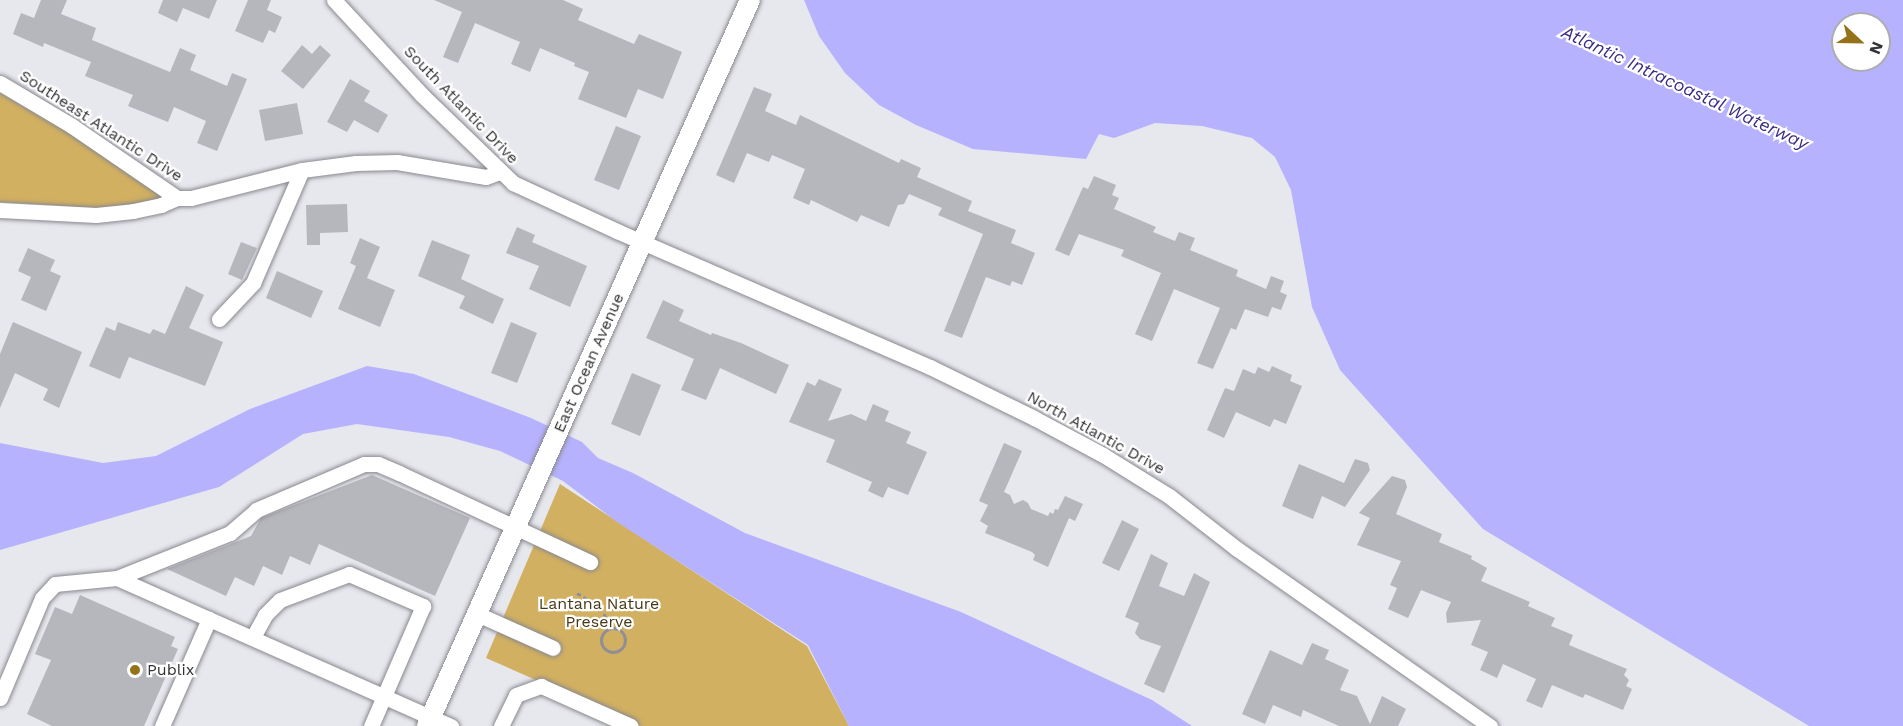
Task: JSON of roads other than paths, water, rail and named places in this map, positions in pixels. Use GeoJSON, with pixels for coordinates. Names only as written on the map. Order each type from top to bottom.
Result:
{"type":"FeatureCollection","features":[{"type":"Feature","properties":{"kind":"main road","name":"East Ocean Avenue"},"geometry":{"type":"LineString","coordinates":[[429,722],[750,0]]}},
{"type":"Feature","properties":{"kind":"street","name":"South Atlantic Drive"},"geometry":{"type":"LineString","coordinates":[[334,0],[422,95],[481,149],[500,172],[525,188],[644,242]]}},
{"type":"Feature","properties":{"kind":"street","name":"Southeast Atlantic Drive"},"geometry":{"type":"LineString","coordinates":[[0,83],[72,126],[177,198],[191,198],[302,170],[356,163],[397,162],[486,177],[500,172]]}},
{"type":"Feature","properties":{"kind":"street"},"geometry":{"type":"LineString","coordinates":[[219,319],[253,283],[302,170]]}},
{"type":"Feature","properties":{"kind":"street"},"geometry":{"type":"LineString","coordinates":[[0,210],[96,215],[133,211],[161,205],[177,198]]}},
{"type":"Feature","properties":{"kind":"street","name":"North Atlantic Drive"},"geometry":{"type":"LineString","coordinates":[[644,242],[930,367],[1034,418],[1102,455],[1169,496],[1247,556],[1490,726]]}},
{"type":"Feature","properties":{"kind":"street"},"geometry":{"type":"LineString","coordinates":[[0,698],[42,598],[55,584],[117,578],[230,533],[256,510],[364,464],[378,464],[399,473],[590,562]]}},
{"type":"Feature","properties":{"kind":"street"},"geometry":{"type":"LineString","coordinates":[[253,637],[265,615],[280,600],[349,574],[423,606],[371,726]]}},
{"type":"Feature","properties":{"kind":"street"},"geometry":{"type":"LineString","coordinates":[[117,578],[384,696],[429,722],[451,726]]}},
{"type":"Feature","properties":{"kind":"street"},"geometry":{"type":"LineString","coordinates":[[477,614],[553,648]]}},
{"type":"Feature","properties":{"kind":"street"},"geometry":{"type":"LineString","coordinates":[[162,726],[209,619]]}},
{"type":"Feature","properties":{"kind":"street"},"geometry":{"type":"LineString","coordinates":[[501,726],[516,695],[541,686],[631,726]]}},
{"type":"Feature","properties":{"kind":"water","name":"Atlantic Intracoastal Waterway"},"geometry":{"type":"Polygon","coordinates":[[[804,0],[1903,0],[1903,726],[1809,726],[1483,529],[1340,370],[1312,307],[1291,190],[1275,157],[1252,138],[1202,126],[1155,123],[1114,138],[1099,134],[1086,159],[973,149],[916,125],[879,105],[845,73],[819,36],[804,0]]]}},
{"type":"Feature","properties":{"kind":"water"},"geometry":{"type":"Polygon","coordinates":[[[367,366],[414,374],[531,418],[582,442],[598,458],[633,473],[745,533],[961,612],[1152,700],[1192,726],[849,726],[808,645],[617,522],[563,481],[500,451],[449,437],[357,424],[303,434],[219,487],[0,550],[0,443],[103,463],[156,456],[250,409],[367,366]]]}},
{"type":"Feature","properties":{"kind":"place","name":"Publix"},"geometry":{"type":"Point","coordinates":[135,670]}},
{"type":"Feature","properties":{"kind":"park label","name":"Lantana Nature Preserve"},"geometry":{"type":"Point","coordinates":[599,613]}}]}
